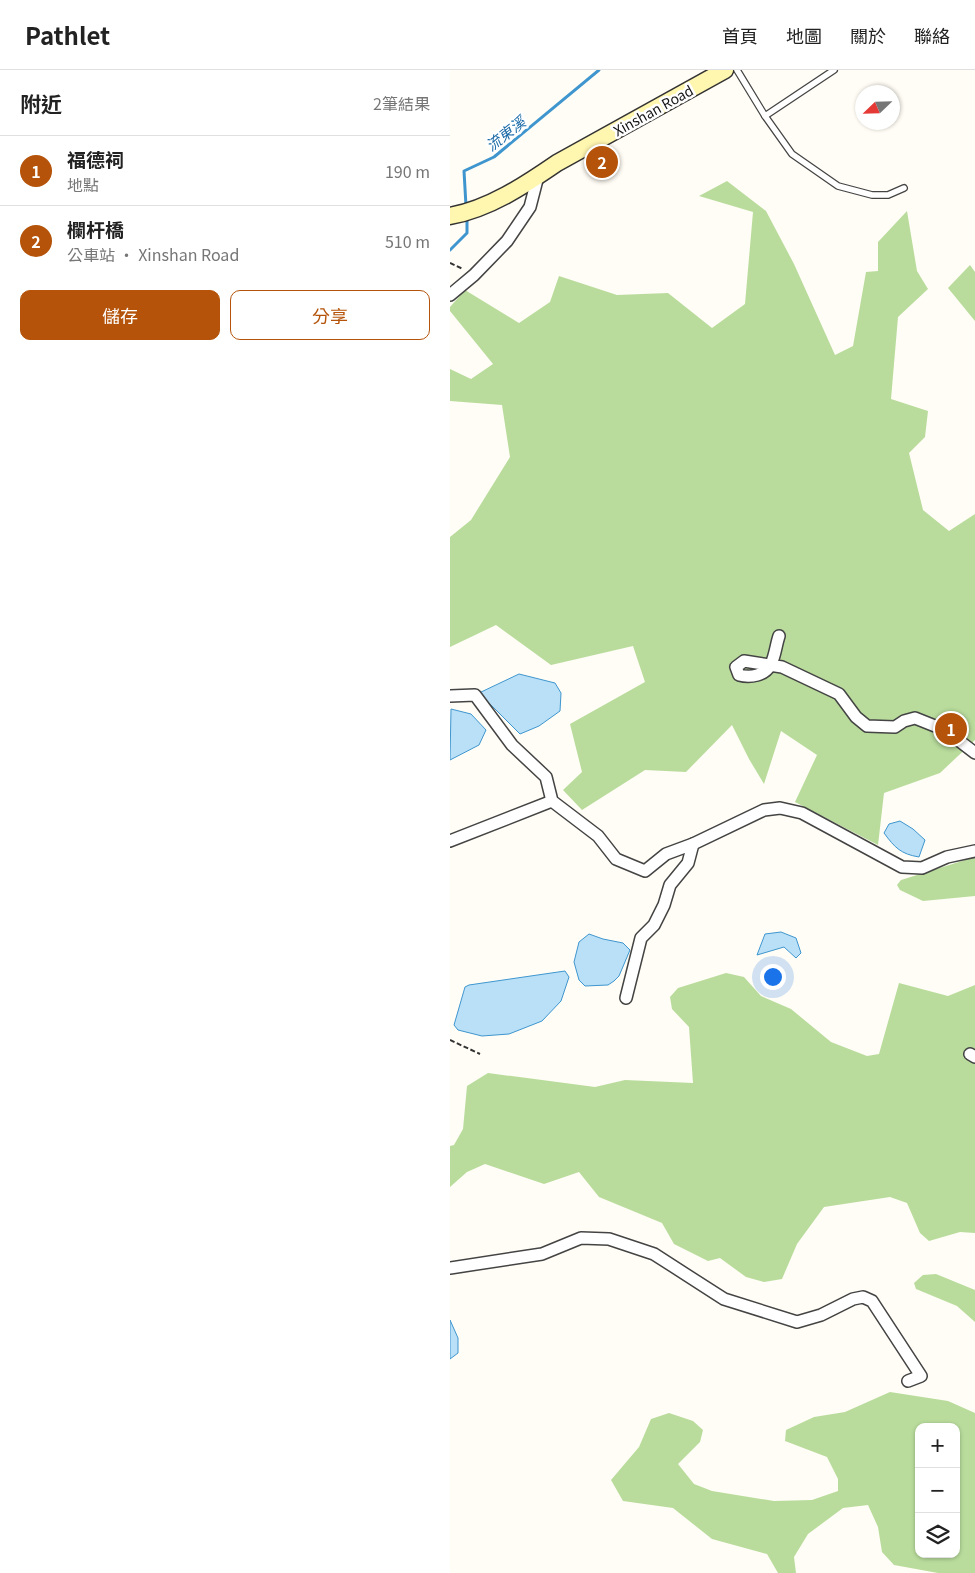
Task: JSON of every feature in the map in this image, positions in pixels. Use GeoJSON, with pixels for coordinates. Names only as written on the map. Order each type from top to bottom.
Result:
{"type":"FeatureCollection","features":[{"type":"Feature","properties":{"kind":"street","name":"Xinshan Road"},"geometry":{"type":"LineString","coordinates":[[458,214],[504,196],[574,154],[725,70]]}},
{"type":"Feature","properties":{"kind":"street"},"geometry":{"type":"LineString","coordinates":[[450,295],[474,275],[507,241],[530,207],[538,176]]}},
{"type":"Feature","properties":{"kind":"street"},"geometry":{"type":"LineString","coordinates":[[779,636],[771,665],[782,668],[839,694],[856,717],[867,726],[895,727],[904,721],[915,718],[945,730],[975,753]]}},
{"type":"Feature","properties":{"kind":"street"},"geometry":{"type":"LineString","coordinates":[[450,696],[475,695],[512,745],[546,777],[552,801],[598,836],[616,859],[645,871],[666,854],[693,844],[764,810],[780,808],[802,814],[902,867],[922,868],[947,858],[975,851]]}},
{"type":"Feature","properties":{"kind":"street"},"geometry":{"type":"LineString","coordinates":[[450,841],[552,801]]}},
{"type":"Feature","properties":{"kind":"street"},"geometry":{"type":"LineString","coordinates":[[626,998],[640,938],[654,925],[664,906],[670,886],[688,863],[693,844]]}},
{"type":"Feature","properties":{"kind":"street"},"geometry":{"type":"LineString","coordinates":[[450,1268],[542,1254],[581,1238],[609,1238],[654,1254],[724,1299],[797,1322],[821,1315],[853,1299],[863,1297],[872,1301],[921,1376],[908,1381]]}},
{"type":"Feature","properties":{"kind":"lane"},"geometry":{"type":"LineString","coordinates":[[737,70],[765,116],[792,154],[838,186],[872,195],[888,195],[904,188]]}},
{"type":"Feature","properties":{"kind":"lane"},"geometry":{"type":"LineString","coordinates":[[765,116],[834,70]]}},
{"type":"Feature","properties":{"kind":"path"},"geometry":{"type":"LineString","coordinates":[[450,263],[465,271]]}},
{"type":"Feature","properties":{"kind":"path"},"geometry":{"type":"LineString","coordinates":[[450,1040],[480,1054]]}},
{"type":"Feature","properties":{"kind":"green space"},"geometry":{"type":"Polygon","coordinates":[[[727,181],[766,211],[794,264],[835,355],[853,346],[866,272],[878,271],[878,242],[907,211],[917,271],[928,289],[898,317],[891,399],[928,411],[925,437],[909,453],[923,510],[949,531],[975,514],[975,740],[940,773],[884,793],[878,845],[795,802],[817,755],[781,731],[764,784],[732,725],[686,772],[645,770],[582,810],[563,790],[582,772],[570,724],[645,682],[633,646],[551,665],[496,625],[450,647],[450,537],[471,520],[510,457],[502,405],[450,401],[450,369],[471,379],[493,364],[450,311],[450,307],[465,290],[519,323],[550,302],[559,276],[617,295],[668,293],[712,328],[745,304],[753,212],[699,196],[727,181]]]}},
{"type":"Feature","properties":{"kind":"green space"},"geometry":{"type":"Polygon","coordinates":[[[970,265],[975,272],[975,321],[948,288],[970,265]]]}},
{"type":"Feature","properties":{"kind":"green space"},"geometry":{"type":"Polygon","coordinates":[[[975,857],[975,896],[923,901],[900,890],[897,885],[901,880],[975,857]]]}},
{"type":"Feature","properties":{"kind":"green space"},"geometry":{"type":"Polygon","coordinates":[[[726,973],[744,977],[761,996],[791,1009],[831,1042],[867,1056],[879,1054],[899,983],[948,996],[975,985],[975,1233],[960,1232],[929,1241],[920,1233],[907,1203],[890,1197],[824,1207],[797,1244],[782,1279],[764,1282],[746,1277],[720,1258],[708,1261],[674,1244],[662,1223],[599,1197],[579,1172],[544,1184],[485,1164],[467,1172],[450,1187],[450,1146],[454,1145],[463,1129],[467,1086],[488,1073],[595,1087],[625,1080],[693,1083],[689,1027],[672,1009],[670,997],[678,988],[726,973]]]}},
{"type":"Feature","properties":{"kind":"green space"},"geometry":{"type":"Polygon","coordinates":[[[936,1274],[975,1290],[975,1322],[957,1306],[916,1289],[914,1283],[923,1275],[936,1274]]]}},
{"type":"Feature","properties":{"kind":"green space"},"geometry":{"type":"Polygon","coordinates":[[[890,1392],[948,1401],[975,1413],[975,1573],[938,1573],[894,1565],[882,1552],[878,1527],[868,1505],[843,1508],[808,1534],[794,1557],[796,1573],[778,1573],[767,1554],[712,1539],[673,1508],[623,1501],[611,1480],[639,1447],[651,1419],[669,1413],[693,1421],[703,1430],[700,1442],[678,1464],[694,1484],[712,1491],[774,1501],[812,1500],[838,1491],[838,1479],[827,1457],[785,1441],[786,1430],[814,1417],[845,1412],[890,1392]]]}},
{"type":"Feature","properties":{"kind":"water"},"geometry":{"type":"Polygon","coordinates":[[[519,674],[555,683],[561,693],[560,711],[539,726],[520,734],[479,693],[519,674]]]}},
{"type":"Feature","properties":{"kind":"water"},"geometry":{"type":"Polygon","coordinates":[[[451,709],[471,714],[486,730],[479,745],[450,760],[451,709]]]}},
{"type":"Feature","properties":{"kind":"water"},"geometry":{"type":"Polygon","coordinates":[[[900,821],[925,840],[919,857],[907,854],[899,849],[884,833],[889,824],[900,821]]]}},
{"type":"Feature","properties":{"kind":"water"},"geometry":{"type":"Polygon","coordinates":[[[781,932],[796,938],[801,953],[796,958],[784,947],[757,955],[765,934],[781,932]]]}},
{"type":"Feature","properties":{"kind":"water"},"geometry":{"type":"Polygon","coordinates":[[[589,934],[623,943],[630,950],[619,976],[608,985],[585,986],[579,980],[574,962],[579,942],[589,934]]]}},
{"type":"Feature","properties":{"kind":"water"},"geometry":{"type":"Polygon","coordinates":[[[565,971],[569,977],[561,1001],[542,1021],[509,1034],[482,1036],[458,1030],[454,1025],[465,987],[469,985],[565,971]]]}},
{"type":"Feature","properties":{"kind":"water"},"geometry":{"type":"Polygon","coordinates":[[[450,1320],[458,1338],[458,1353],[450,1359],[450,1320]]]}},
{"type":"Feature","properties":{"kind":"waterway","name":"流東溪"},"geometry":{"type":"LineString","coordinates":[[466,206],[464,171],[494,157],[599,70]]}},
{"type":"Feature","properties":{"kind":"waterway","name":"流東溪"},"geometry":{"type":"LineString","coordinates":[[450,250],[467,233],[467,218]]}},
{"type":"Feature","properties":{"kind":"place","name":"欄杆橋"},"geometry":{"type":"Point","coordinates":[602,162]}},
{"type":"Feature","properties":{"kind":"place","name":"福德祠"},"geometry":{"type":"Point","coordinates":[951,729]}}]}
